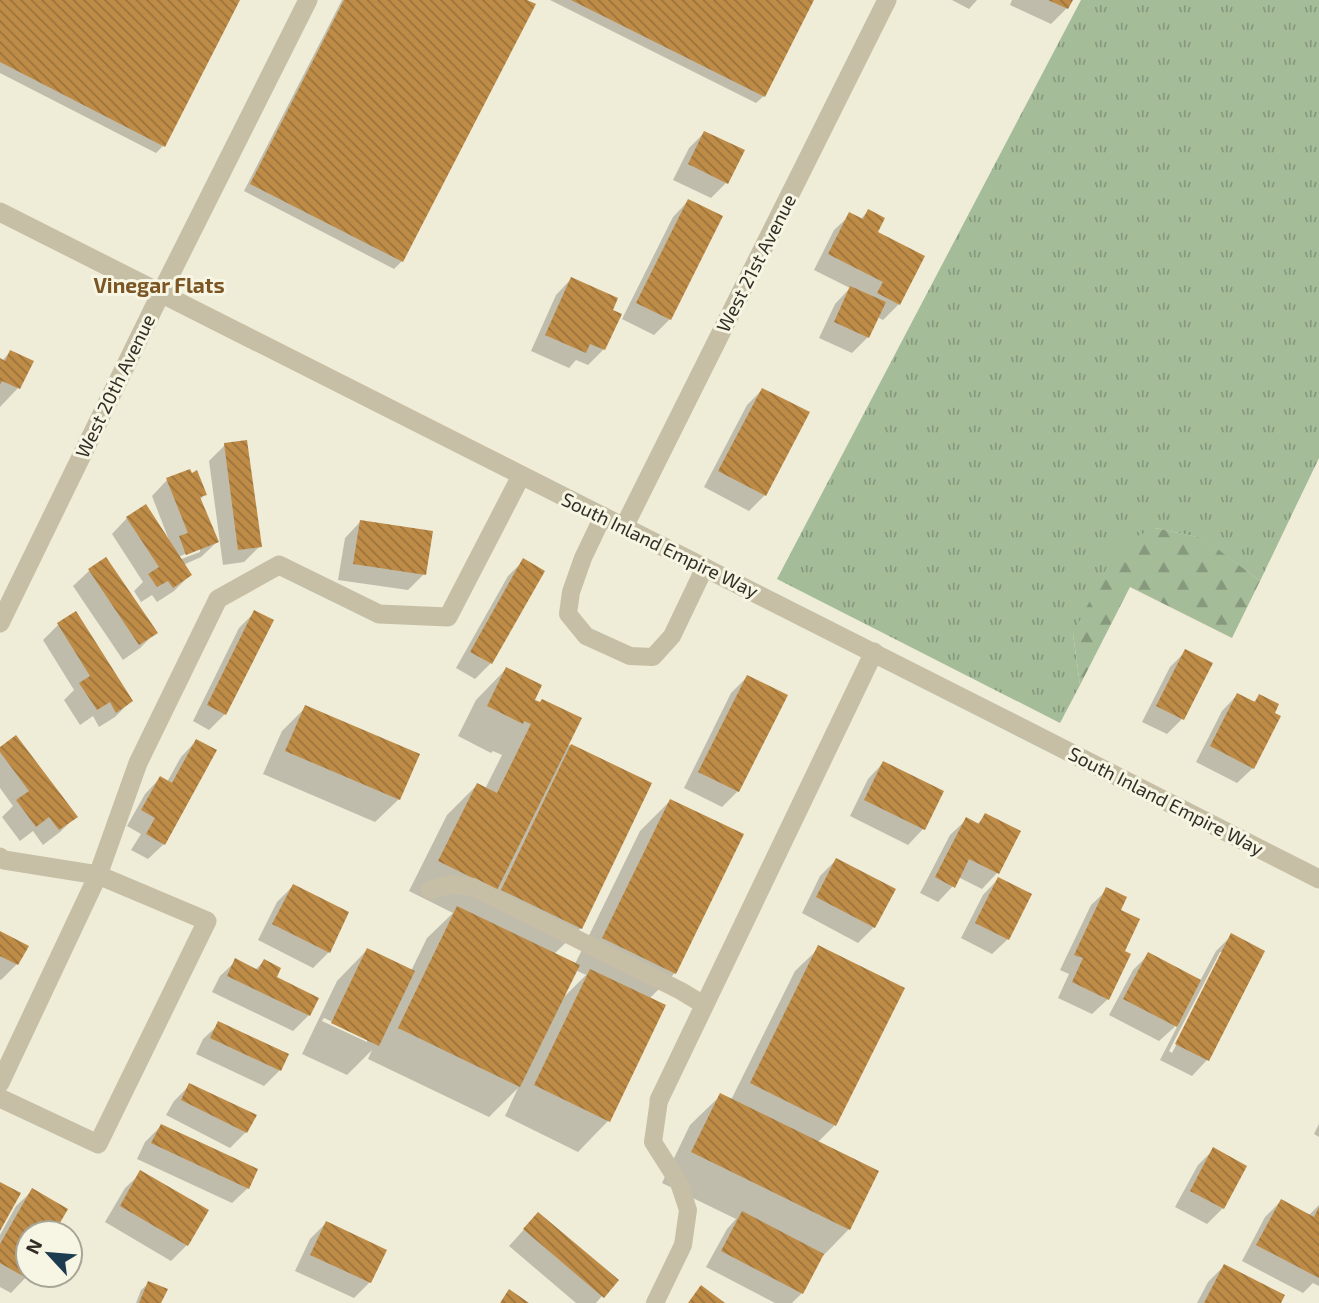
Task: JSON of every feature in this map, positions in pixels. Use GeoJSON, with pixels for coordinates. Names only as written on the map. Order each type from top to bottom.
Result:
{"type":"FeatureCollection","features":[{"type":"Feature","properties":{"kind":"street","name":"West 20th Avenue"},"geometry":{"type":"LineString","coordinates":[[0,623],[308,0]]}},
{"type":"Feature","properties":{"kind":"street","name":"West 21st Avenue"},"geometry":{"type":"LineString","coordinates":[[624,527],[887,0]]}},
{"type":"Feature","properties":{"kind":"street","name":"South Inland Empire Way"},"geometry":{"type":"LineString","coordinates":[[0,212],[1319,879]]}},
{"type":"Feature","properties":{"kind":"street"},"geometry":{"type":"LineString","coordinates":[[0,1083],[98,875],[138,763],[218,599],[279,565],[379,614],[448,617],[521,476]]}},
{"type":"Feature","properties":{"kind":"street"},"geometry":{"type":"LineString","coordinates":[[659,1100],[874,652]]}},
{"type":"Feature","properties":{"kind":"street"},"geometry":{"type":"LineString","coordinates":[[0,857],[4,860],[98,875],[207,921],[98,1144],[0,1098]]}},
{"type":"Feature","properties":{"kind":"lane"},"geometry":{"type":"LineString","coordinates":[[603,516],[583,558],[571,592],[569,614],[586,636],[631,656],[653,657],[672,636],[705,567]]}},
{"type":"Feature","properties":{"kind":"lane"},"geometry":{"type":"LineString","coordinates":[[430,890],[452,884],[473,887],[704,1005]]}},
{"type":"Feature","properties":{"kind":"lane"},"geometry":{"type":"LineString","coordinates":[[655,1303],[683,1245],[688,1210],[679,1183],[653,1142],[659,1100]]}},
{"type":"Feature","properties":{"kind":"green space"},"geometry":{"type":"Polygon","coordinates":[[[1081,0],[1319,0],[1319,458],[1260,581],[1202,538],[1155,528],[1073,634],[1080,685],[1060,723],[777,579],[1081,0]]]}},
{"type":"Feature","properties":{"kind":"green space"},"geometry":{"type":"Polygon","coordinates":[[[1155,528],[1203,538],[1260,581],[1232,638],[1130,587],[1080,685],[1073,634],[1118,545],[1155,528]]]}},
{"type":"Feature","properties":{"kind":"building"},"geometry":{"type":"Polygon","coordinates":[[[0,0],[240,0],[165,147],[0,62],[0,0]]]}},
{"type":"Feature","properties":{"kind":"building"},"geometry":{"type":"Polygon","coordinates":[[[344,0],[527,0],[536,4],[403,262],[250,184],[344,0]]]}},
{"type":"Feature","properties":{"kind":"building"},"geometry":{"type":"Polygon","coordinates":[[[571,0],[814,0],[765,97],[571,0]]]}},
{"type":"Feature","properties":{"kind":"building"},"geometry":{"type":"Polygon","coordinates":[[[1048,0],[1073,0],[1068,9],[1048,0]]]}},
{"type":"Feature","properties":{"kind":"building"},"geometry":{"type":"Polygon","coordinates":[[[704,131],[745,150],[728,184],[688,164],[704,131]]]}},
{"type":"Feature","properties":{"kind":"building"},"geometry":{"type":"Polygon","coordinates":[[[688,199],[723,216],[671,320],[636,303],[688,199]]]}},
{"type":"Feature","properties":{"kind":"building"},"geometry":{"type":"Polygon","coordinates":[[[868,209],[885,218],[878,232],[925,256],[900,305],[877,293],[883,282],[828,254],[849,212],[863,219],[868,209]]]}},
{"type":"Feature","properties":{"kind":"building"},"geometry":{"type":"Polygon","coordinates":[[[571,277],[618,298],[613,310],[622,314],[605,350],[590,344],[586,353],[545,335],[571,277]]]}},
{"type":"Feature","properties":{"kind":"building"},"geometry":{"type":"Polygon","coordinates":[[[850,286],[886,302],[869,338],[834,322],[850,286]]]}},
{"type":"Feature","properties":{"kind":"building"},"geometry":{"type":"Polygon","coordinates":[[[10,350],[34,361],[20,389],[2,381],[0,385],[0,358],[5,361],[10,350]]]}},
{"type":"Feature","properties":{"kind":"building"},"geometry":{"type":"Polygon","coordinates":[[[762,388],[810,412],[766,496],[718,471],[762,388]]]}},
{"type":"Feature","properties":{"kind":"building"},"geometry":{"type":"Polygon","coordinates":[[[247,440],[262,547],[238,550],[224,443],[247,440]]]}},
{"type":"Feature","properties":{"kind":"building"},"geometry":{"type":"Polygon","coordinates":[[[190,469],[192,473],[197,470],[207,495],[200,497],[219,542],[186,555],[179,536],[188,533],[166,478],[190,469]]]}},
{"type":"Feature","properties":{"kind":"building"},"geometry":{"type":"Polygon","coordinates":[[[146,504],[192,575],[173,588],[168,581],[157,587],[148,574],[159,567],[126,517],[146,504]]]}},
{"type":"Feature","properties":{"kind":"building"},"geometry":{"type":"Polygon","coordinates":[[[360,520],[433,531],[426,575],[353,564],[360,520]]]}},
{"type":"Feature","properties":{"kind":"building"},"geometry":{"type":"Polygon","coordinates":[[[106,557],[158,633],[139,645],[88,569],[106,557]]]}},
{"type":"Feature","properties":{"kind":"building"},"geometry":{"type":"Polygon","coordinates":[[[523,558],[545,571],[492,664],[470,652],[523,558]]]}},
{"type":"Feature","properties":{"kind":"building"},"geometry":{"type":"Polygon","coordinates":[[[254,610],[274,620],[226,715],[207,705],[254,610]]]}},
{"type":"Feature","properties":{"kind":"building"},"geometry":{"type":"Polygon","coordinates":[[[76,611],[133,701],[116,713],[110,702],[97,710],[79,683],[90,676],[57,623],[76,611]]]}},
{"type":"Feature","properties":{"kind":"building"},"geometry":{"type":"Polygon","coordinates":[[[1185,649],[1213,663],[1184,720],[1156,706],[1185,649]]]}},
{"type":"Feature","properties":{"kind":"building"},"geometry":{"type":"Polygon","coordinates":[[[506,667],[542,685],[535,700],[540,702],[542,699],[582,718],[497,890],[438,861],[477,783],[497,793],[531,724],[524,721],[523,724],[487,706],[506,667]]]}},
{"type":"Feature","properties":{"kind":"building"},"geometry":{"type":"Polygon","coordinates":[[[747,675],[788,695],[739,792],[698,772],[747,675]]]}},
{"type":"Feature","properties":{"kind":"building"},"geometry":{"type":"Polygon","coordinates":[[[1237,693],[1255,702],[1259,694],[1279,704],[1275,713],[1281,716],[1254,769],[1210,746],[1237,693]]]}},
{"type":"Feature","properties":{"kind":"building"},"geometry":{"type":"Polygon","coordinates":[[[305,705],[420,754],[400,800],[285,751],[305,705]]]}},
{"type":"Feature","properties":{"kind":"building"},"geometry":{"type":"Polygon","coordinates":[[[16,735],[78,817],[59,830],[49,817],[36,827],[16,800],[29,791],[0,752],[0,747],[16,735]]]}},
{"type":"Feature","properties":{"kind":"building"},"geometry":{"type":"Polygon","coordinates":[[[196,739],[217,750],[165,845],[146,834],[155,818],[141,810],[160,776],[172,783],[196,739]]]}},
{"type":"Feature","properties":{"kind":"building"},"geometry":{"type":"Polygon","coordinates":[[[571,744],[652,783],[582,929],[501,890],[571,744]]]}},
{"type":"Feature","properties":{"kind":"building"},"geometry":{"type":"Polygon","coordinates":[[[883,761],[944,791],[925,830],[864,800],[883,761]]]}},
{"type":"Feature","properties":{"kind":"building"},"geometry":{"type":"Polygon","coordinates":[[[670,799],[744,834],[676,974],[602,938],[670,799]]]}},
{"type":"Feature","properties":{"kind":"building"},"geometry":{"type":"Polygon","coordinates":[[[985,813],[1021,831],[999,874],[969,859],[955,888],[935,877],[966,817],[979,824],[985,813]]]}},
{"type":"Feature","properties":{"kind":"building"},"geometry":{"type":"Polygon","coordinates":[[[836,858],[896,889],[875,928],[816,897],[836,858]]]}},
{"type":"Feature","properties":{"kind":"building"},"geometry":{"type":"Polygon","coordinates":[[[998,877],[1032,894],[1009,940],[975,923],[998,877]]]}},
{"type":"Feature","properties":{"kind":"building"},"geometry":{"type":"Polygon","coordinates":[[[293,884],[349,912],[330,953],[272,924],[293,884]]]}},
{"type":"Feature","properties":{"kind":"building"},"geometry":{"type":"Polygon","coordinates":[[[1106,887],[1127,897],[1121,910],[1140,919],[1125,951],[1131,954],[1109,1000],[1072,982],[1083,958],[1074,955],[1106,887]]]}},
{"type":"Feature","properties":{"kind":"building"},"geometry":{"type":"Polygon","coordinates":[[[457,906],[580,965],[520,1087],[398,1028],[457,906]]]}},
{"type":"Feature","properties":{"kind":"building"},"geometry":{"type":"Polygon","coordinates":[[[0,931],[29,946],[18,965],[0,956],[0,931]]]}},
{"type":"Feature","properties":{"kind":"building"},"geometry":{"type":"Polygon","coordinates":[[[1231,933],[1265,951],[1209,1061],[1175,1044],[1231,933]]]}},
{"type":"Feature","properties":{"kind":"building"},"geometry":{"type":"Polygon","coordinates":[[[818,945],[905,988],[836,1126],[750,1083],[818,945]]]}},
{"type":"Feature","properties":{"kind":"building"},"geometry":{"type":"Polygon","coordinates":[[[367,948],[415,971],[379,1046],[331,1023],[367,948]]]}},
{"type":"Feature","properties":{"kind":"building"},"geometry":{"type":"Polygon","coordinates":[[[1148,952],[1201,980],[1177,1027],[1123,999],[1148,952]]]}},
{"type":"Feature","properties":{"kind":"building"},"geometry":{"type":"Polygon","coordinates":[[[235,958],[258,970],[264,959],[281,968],[277,977],[319,998],[310,1016],[227,976],[235,958]]]}},
{"type":"Feature","properties":{"kind":"building"},"geometry":{"type":"Polygon","coordinates":[[[590,969],[666,1005],[610,1122],[534,1085],[590,969]]]}},
{"type":"Feature","properties":{"kind":"building"},"geometry":{"type":"Polygon","coordinates":[[[218,1021],[289,1054],[281,1071],[210,1038],[218,1021]]]}},
{"type":"Feature","properties":{"kind":"building"},"geometry":{"type":"Polygon","coordinates":[[[189,1083],[257,1115],[247,1133],[181,1100],[189,1083]]]}},
{"type":"Feature","properties":{"kind":"building"},"geometry":{"type":"Polygon","coordinates":[[[720,1093],[879,1171],[850,1230],[691,1152],[720,1093]]]}},
{"type":"Feature","properties":{"kind":"building"},"geometry":{"type":"Polygon","coordinates":[[[161,1124],[258,1169],[249,1189],[151,1143],[161,1124]]]}},
{"type":"Feature","properties":{"kind":"building"},"geometry":{"type":"Polygon","coordinates":[[[1213,1147],[1247,1166],[1224,1209],[1190,1191],[1213,1147]]]}},
{"type":"Feature","properties":{"kind":"building"},"geometry":{"type":"Polygon","coordinates":[[[140,1170],[209,1210],[188,1246],[120,1206],[140,1170]]]}},
{"type":"Feature","properties":{"kind":"building"},"geometry":{"type":"Polygon","coordinates":[[[0,1182],[21,1193],[0,1231],[0,1182]]]}},
{"type":"Feature","properties":{"kind":"building"},"geometry":{"type":"Polygon","coordinates":[[[32,1188],[68,1209],[62,1219],[14,1219],[32,1188]]]}},
{"type":"Feature","properties":{"kind":"building"},"geometry":{"type":"Polygon","coordinates":[[[1281,1199],[1314,1217],[1319,1207],[1319,1278],[1256,1245],[1281,1199]]]}},
{"type":"Feature","properties":{"kind":"building"},"geometry":{"type":"Polygon","coordinates":[[[742,1211],[824,1254],[803,1294],[721,1251],[742,1211]]]}},
{"type":"Feature","properties":{"kind":"building"},"geometry":{"type":"Polygon","coordinates":[[[538,1212],[619,1280],[604,1298],[523,1229],[538,1212]]]}},
{"type":"Feature","properties":{"kind":"building"},"geometry":{"type":"Polygon","coordinates":[[[14,1220],[14,1271],[0,1263],[0,1244],[14,1220]]]}},
{"type":"Feature","properties":{"kind":"building"},"geometry":{"type":"Polygon","coordinates":[[[326,1221],[387,1250],[371,1283],[310,1255],[326,1221]]]}},
{"type":"Feature","properties":{"kind":"building"},"geometry":{"type":"Polygon","coordinates":[[[1224,1264],[1285,1295],[1281,1303],[1204,1303],[1224,1264]]]}},
{"type":"Feature","properties":{"kind":"building"},"geometry":{"type":"Polygon","coordinates":[[[148,1281],[168,1289],[161,1303],[139,1303],[148,1281]]]}},
{"type":"Feature","properties":{"kind":"building"},"geometry":{"type":"Polygon","coordinates":[[[701,1285],[725,1303],[688,1303],[701,1285]]]}},
{"type":"Feature","properties":{"kind":"building"},"geometry":{"type":"Polygon","coordinates":[[[509,1289],[529,1303],[500,1303],[509,1289]]]}},
{"type":"Feature","properties":{"kind":"district","name":"Vinegar Flats"},"geometry":{"type":"Point","coordinates":[159,286]}}]}
